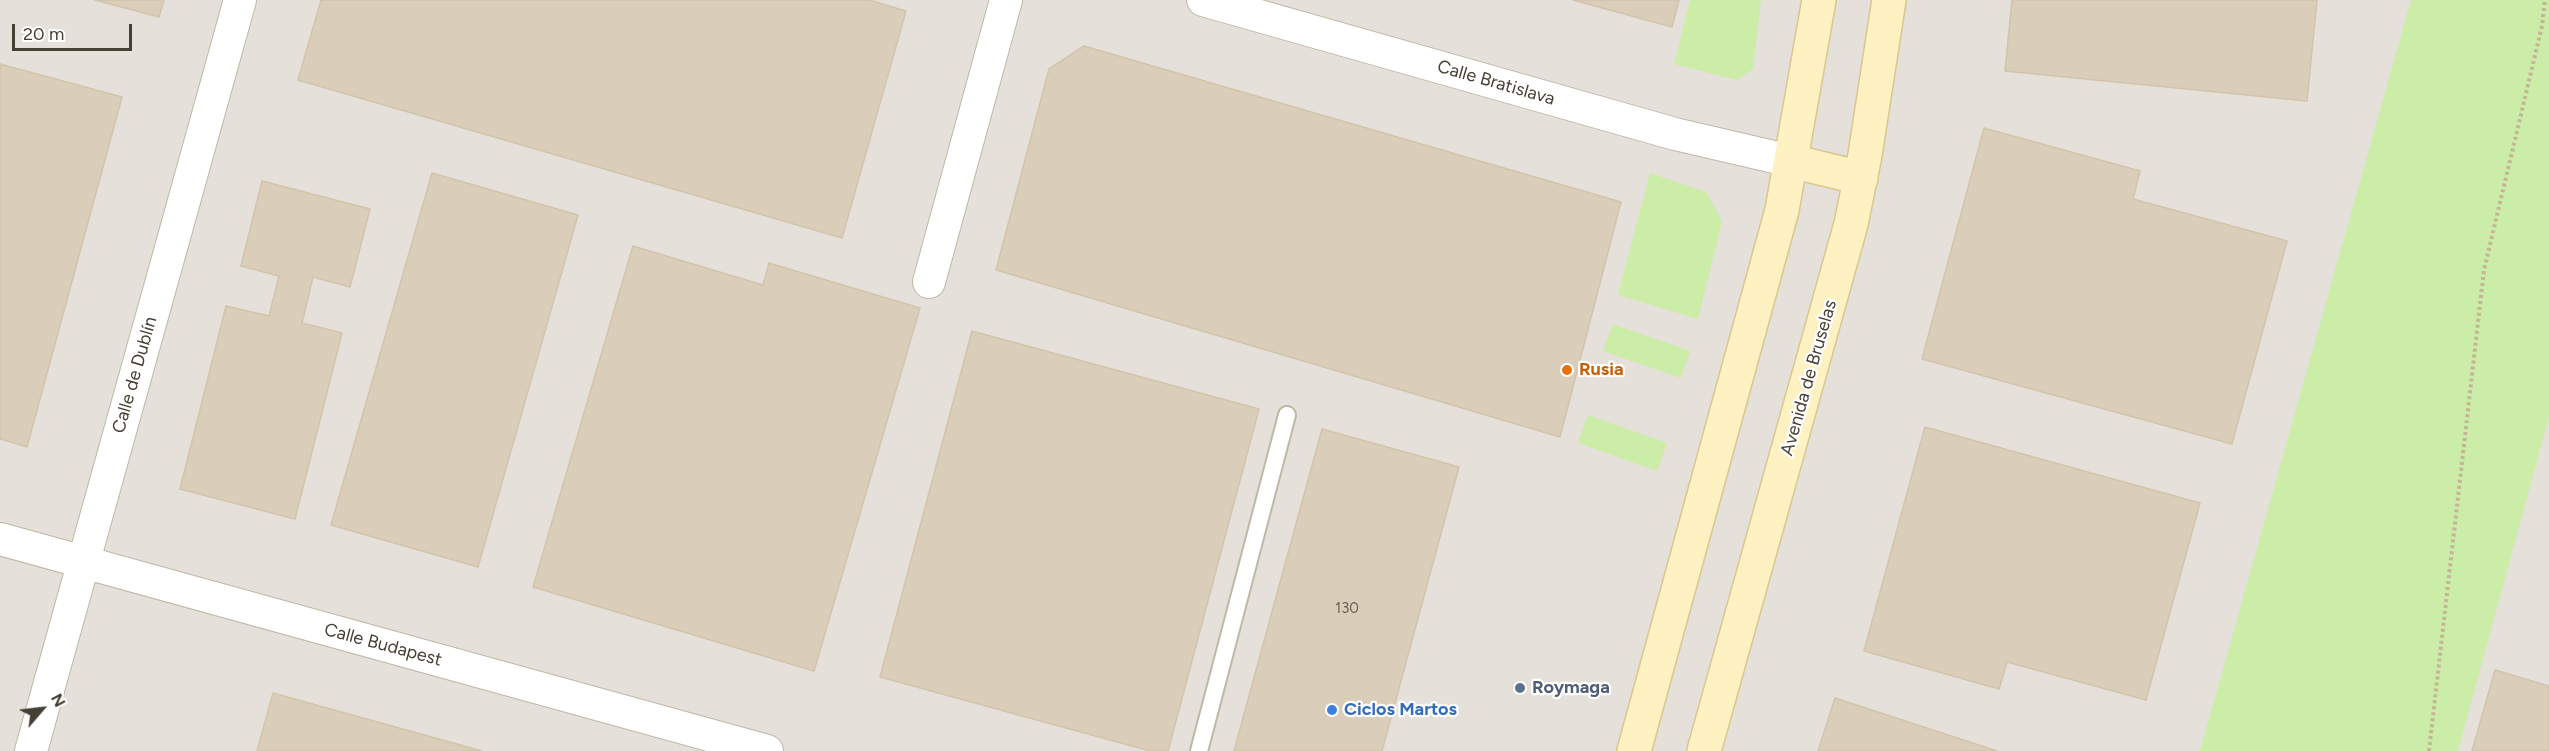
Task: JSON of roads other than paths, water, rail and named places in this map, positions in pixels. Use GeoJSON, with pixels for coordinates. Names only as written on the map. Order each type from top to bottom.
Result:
{"type":"FeatureCollection","features":[{"type":"Feature","properties":{"kind":"main road"},"geometry":{"type":"LineString","coordinates":[[1634,751],[1764,280],[1791,161],[1819,0]]}},
{"type":"Feature","properties":{"kind":"main road","name":"Avenida de Bruselas"},"geometry":{"type":"LineString","coordinates":[[1704,751],[1832,297],[1861,178],[1888,0]]}},
{"type":"Feature","properties":{"kind":"main road"},"geometry":{"type":"LineString","coordinates":[[1791,161],[1861,178]]}},
{"type":"Feature","properties":{"kind":"street","name":"Calle de Dublín"},"geometry":{"type":"LineString","coordinates":[[31,751],[240,0]]}},
{"type":"Feature","properties":{"kind":"street"},"geometry":{"type":"LineString","coordinates":[[929,282],[1006,0]]}},
{"type":"Feature","properties":{"kind":"street","name":"Calle Bratislava"},"geometry":{"type":"LineString","coordinates":[[1203,0],[1664,130],[1791,161]]}},
{"type":"Feature","properties":{"kind":"street","name":"Calle Budapest"},"geometry":{"type":"LineString","coordinates":[[0,538],[767,751]]}},
{"type":"Feature","properties":{"kind":"lane"},"geometry":{"type":"LineString","coordinates":[[1199,751],[1287,416]]}},
{"type":"Feature","properties":{"kind":"place","name":"Rusia"},"geometry":{"type":"Point","coordinates":[1567,370]}},
{"type":"Feature","properties":{"kind":"place","name":"Roymaga"},"geometry":{"type":"Point","coordinates":[1520,688]}},
{"type":"Feature","properties":{"kind":"place","name":"Ciclos Martos"},"geometry":{"type":"Point","coordinates":[1332,710]}}]}
